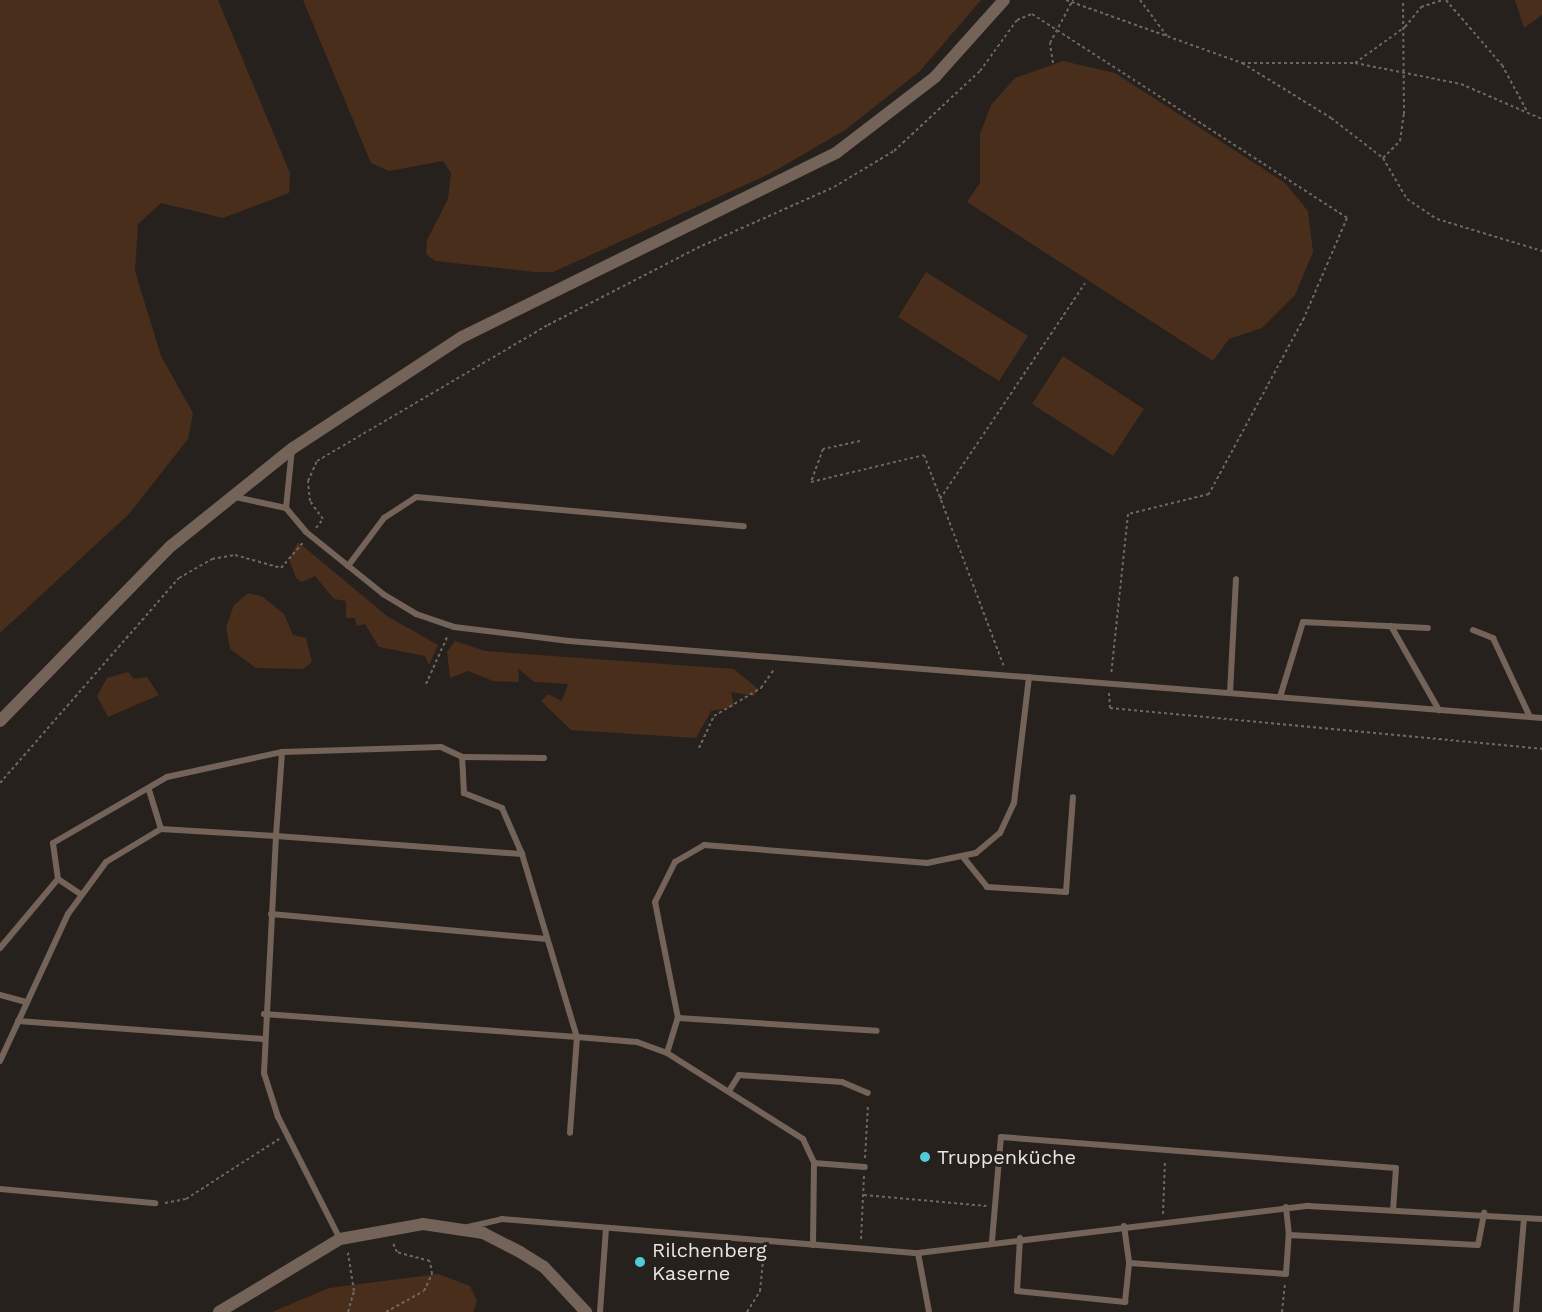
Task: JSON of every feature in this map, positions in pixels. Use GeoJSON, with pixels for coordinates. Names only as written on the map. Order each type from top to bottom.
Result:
{"type":"FeatureCollection","features":[{"type":"Feature","properties":{"kind":"street"},"geometry":{"type":"LineString","coordinates":[[0,721],[96,618],[229,495],[292,448],[462,337],[836,153],[935,77],[1004,0]]}},
{"type":"Feature","properties":{"kind":"street"},"geometry":{"type":"LineString","coordinates":[[219,1312],[340,1239],[386,1226],[463,1228],[501,1242],[544,1267],[586,1312]]}},
{"type":"Feature","properties":{"kind":"lane"},"geometry":{"type":"LineString","coordinates":[[286,508],[292,448]]}},
{"type":"Feature","properties":{"kind":"lane"},"geometry":{"type":"LineString","coordinates":[[229,495],[286,508],[310,535],[348,566],[416,614],[451,625],[783,657],[1542,718]]}},
{"type":"Feature","properties":{"kind":"lane"},"geometry":{"type":"LineString","coordinates":[[348,566],[384,518],[416,497],[744,526]]}},
{"type":"Feature","properties":{"kind":"lane"},"geometry":{"type":"LineString","coordinates":[[1230,693],[1236,579]]}},
{"type":"Feature","properties":{"kind":"lane"},"geometry":{"type":"LineString","coordinates":[[1280,697],[1303,622],[1428,628]]}},
{"type":"Feature","properties":{"kind":"lane"},"geometry":{"type":"LineString","coordinates":[[1391,626],[1439,710]]}},
{"type":"Feature","properties":{"kind":"lane"},"geometry":{"type":"LineString","coordinates":[[1473,630],[1493,638],[1530,717]]}},
{"type":"Feature","properties":{"kind":"lane"},"geometry":{"type":"LineString","coordinates":[[667,1053],[678,1018],[654,902],[666,873],[689,850],[704,845],[927,863],[963,857],[1000,833],[1014,802],[1029,677]]}},
{"type":"Feature","properties":{"kind":"lane"},"geometry":{"type":"LineString","coordinates":[[80,894],[58,879],[53,843],[149,790],[167,777],[282,752],[441,747],[462,758],[544,758]]}},
{"type":"Feature","properties":{"kind":"lane"},"geometry":{"type":"LineString","coordinates":[[282,752],[264,1014],[264,1073],[287,1134],[340,1239]]}},
{"type":"Feature","properties":{"kind":"lane"},"geometry":{"type":"LineString","coordinates":[[462,758],[464,793],[502,808],[522,854],[577,1037],[570,1134]]}},
{"type":"Feature","properties":{"kind":"lane"},"geometry":{"type":"LineString","coordinates":[[149,790],[161,829]]}},
{"type":"Feature","properties":{"kind":"lane"},"geometry":{"type":"LineString","coordinates":[[963,857],[987,886],[1066,892],[1073,797]]}},
{"type":"Feature","properties":{"kind":"lane"},"geometry":{"type":"LineString","coordinates":[[0,1061],[80,894],[106,862],[161,829],[522,854]]}},
{"type":"Feature","properties":{"kind":"lane"},"geometry":{"type":"LineString","coordinates":[[0,948],[58,879]]}},
{"type":"Feature","properties":{"kind":"lane"},"geometry":{"type":"LineString","coordinates":[[271,914],[547,939]]}},
{"type":"Feature","properties":{"kind":"lane"},"geometry":{"type":"LineString","coordinates":[[0,995],[27,1002]]}},
{"type":"Feature","properties":{"kind":"lane"},"geometry":{"type":"LineString","coordinates":[[264,1014],[637,1042],[667,1053],[803,1138],[814,1163],[813,1245]]}},
{"type":"Feature","properties":{"kind":"lane"},"geometry":{"type":"LineString","coordinates":[[678,1018],[877,1031]]}},
{"type":"Feature","properties":{"kind":"lane"},"geometry":{"type":"LineString","coordinates":[[18,1021],[263,1039]]}},
{"type":"Feature","properties":{"kind":"lane"},"geometry":{"type":"LineString","coordinates":[[729,1091],[739,1075],[842,1082],[868,1093]]}},
{"type":"Feature","properties":{"kind":"lane"},"geometry":{"type":"LineString","coordinates":[[992,1241],[1001,1137],[1166,1148],[1396,1168],[1393,1207]]}},
{"type":"Feature","properties":{"kind":"lane"},"geometry":{"type":"LineString","coordinates":[[814,1163],[865,1167]]}},
{"type":"Feature","properties":{"kind":"lane"},"geometry":{"type":"LineString","coordinates":[[0,1189],[155,1203]]}},
{"type":"Feature","properties":{"kind":"lane"},"geometry":{"type":"LineString","coordinates":[[1129,1263],[1286,1274],[1289,1235],[1287,1207]]}},
{"type":"Feature","properties":{"kind":"lane"},"geometry":{"type":"LineString","coordinates":[[463,1228],[502,1219],[918,1253],[992,1241],[1287,1207],[1393,1207],[1542,1219]]}},
{"type":"Feature","properties":{"kind":"lane"},"geometry":{"type":"LineString","coordinates":[[1289,1235],[1478,1245],[1484,1213]]}},
{"type":"Feature","properties":{"kind":"lane"},"geometry":{"type":"LineString","coordinates":[[1516,1312],[1524,1218]]}},
{"type":"Feature","properties":{"kind":"lane"},"geometry":{"type":"LineString","coordinates":[[1020,1238],[1017,1291],[1125,1302],[1129,1263],[1124,1226]]}},
{"type":"Feature","properties":{"kind":"lane"},"geometry":{"type":"LineString","coordinates":[[600,1312],[606,1228]]}},
{"type":"Feature","properties":{"kind":"lane"},"geometry":{"type":"LineString","coordinates":[[918,1253],[929,1312]]}},
{"type":"Feature","properties":{"kind":"path"},"geometry":{"type":"LineString","coordinates":[[1066,0],[1242,63],[1331,118],[1383,158],[1407,199],[1437,219],[1542,251]]}},
{"type":"Feature","properties":{"kind":"path"},"geometry":{"type":"LineString","coordinates":[[1140,0],[1167,36]]}},
{"type":"Feature","properties":{"kind":"path"},"geometry":{"type":"LineString","coordinates":[[1383,158],[1400,141],[1407,73],[1403,0]]}},
{"type":"Feature","properties":{"kind":"path"},"geometry":{"type":"LineString","coordinates":[[1355,63],[1405,27],[1421,7],[1444,0],[1502,64],[1527,111]]}},
{"type":"Feature","properties":{"kind":"path"},"geometry":{"type":"LineString","coordinates":[[1053,63],[1054,28],[1072,1]]}},
{"type":"Feature","properties":{"kind":"path"},"geometry":{"type":"LineString","coordinates":[[0,783],[179,578],[212,559],[235,555],[281,567],[323,519],[310,501],[308,481],[317,461],[548,325],[697,248],[834,187],[894,152],[980,71],[1025,13],[1054,28],[1347,218],[1304,318],[1209,494],[1128,514],[1110,683],[1110,708],[1542,749]]}},
{"type":"Feature","properties":{"kind":"path"},"geometry":{"type":"LineString","coordinates":[[1242,63],[1355,63],[1461,84],[1542,119]]}},
{"type":"Feature","properties":{"kind":"path"},"geometry":{"type":"LineString","coordinates":[[940,499],[1085,283]]}},
{"type":"Feature","properties":{"kind":"path"},"geometry":{"type":"LineString","coordinates":[[860,441],[823,449],[811,482],[924,454],[1007,675]]}},
{"type":"Feature","properties":{"kind":"path"},"geometry":{"type":"LineString","coordinates":[[426,684],[451,625]]}},
{"type":"Feature","properties":{"kind":"path"},"geometry":{"type":"LineString","coordinates":[[699,748],[714,716],[761,688],[783,657]]}},
{"type":"Feature","properties":{"kind":"path"},"geometry":{"type":"LineString","coordinates":[[155,1203],[186,1199],[287,1134]]}},
{"type":"Feature","properties":{"kind":"path"},"geometry":{"type":"LineString","coordinates":[[1164,1222],[1166,1148]]}},
{"type":"Feature","properties":{"kind":"path"},"geometry":{"type":"LineString","coordinates":[[863,1195],[995,1206]]}},
{"type":"Feature","properties":{"kind":"path"},"geometry":{"type":"LineString","coordinates":[[386,1226],[397,1252],[430,1261],[432,1274],[424,1291],[386,1312]]}},
{"type":"Feature","properties":{"kind":"path"},"geometry":{"type":"LineString","coordinates":[[340,1239],[351,1258],[354,1291],[348,1312]]}},
{"type":"Feature","properties":{"kind":"path"},"geometry":{"type":"LineString","coordinates":[[747,1312],[760,1291],[765,1241]]}},
{"type":"Feature","properties":{"kind":"path"},"geometry":{"type":"LineString","coordinates":[[1282,1312],[1286,1274]]}},
{"type":"Feature","properties":{"kind":"shaded area"},"geometry":{"type":"Polygon","coordinates":[[[0,0],[218,0],[290,173],[289,193],[223,218],[161,203],[138,224],[135,271],[161,356],[193,413],[188,439],[129,514],[0,633],[0,0]]]}},
{"type":"Feature","properties":{"kind":"shaded area"},"geometry":{"type":"Polygon","coordinates":[[[303,0],[981,0],[920,71],[845,130],[771,173],[553,272],[534,272],[435,261],[426,254],[427,240],[448,199],[451,173],[443,161],[389,171],[371,163],[303,0]]]}},
{"type":"Feature","properties":{"kind":"shaded area"},"geometry":{"type":"Polygon","coordinates":[[[1515,0],[1542,0],[1542,15],[1524,28],[1515,0]]]}},
{"type":"Feature","properties":{"kind":"shaded area"},"geometry":{"type":"Polygon","coordinates":[[[1063,61],[1115,73],[1285,183],[1308,211],[1313,252],[1295,295],[1262,328],[1229,339],[1213,361],[967,202],[980,183],[980,134],[991,105],[1015,78],[1063,61]]]}},
{"type":"Feature","properties":{"kind":"shaded area"},"geometry":{"type":"Polygon","coordinates":[[[926,272],[1028,336],[999,381],[898,317],[926,272]]]}},
{"type":"Feature","properties":{"kind":"shaded area"},"geometry":{"type":"Polygon","coordinates":[[[1063,356],[1144,409],[1113,456],[1032,404],[1063,356]]]}},
{"type":"Feature","properties":{"kind":"shaded area"},"geometry":{"type":"Polygon","coordinates":[[[298,542],[387,616],[438,645],[429,665],[425,656],[379,647],[365,624],[357,626],[355,618],[346,618],[346,601],[334,599],[315,576],[302,582],[296,578],[289,559],[298,542]]]}},
{"type":"Feature","properties":{"kind":"shaded area"},"geometry":{"type":"Polygon","coordinates":[[[248,593],[263,597],[284,614],[293,635],[306,638],[312,662],[303,669],[256,668],[230,649],[226,627],[234,605],[248,593]]]}},
{"type":"Feature","properties":{"kind":"shaded area"},"geometry":{"type":"Polygon","coordinates":[[[455,641],[485,651],[734,669],[758,689],[754,696],[731,692],[734,707],[711,711],[696,738],[571,730],[541,701],[548,694],[562,701],[568,684],[534,682],[518,668],[519,682],[493,681],[468,671],[450,678],[447,652],[455,641]]]}},
{"type":"Feature","properties":{"kind":"shaded area"},"geometry":{"type":"Polygon","coordinates":[[[128,672],[134,679],[147,677],[159,695],[108,717],[97,696],[107,678],[128,672]]]}},
{"type":"Feature","properties":{"kind":"shaded area"},"geometry":{"type":"Polygon","coordinates":[[[438,1274],[470,1286],[477,1301],[473,1312],[272,1312],[329,1288],[438,1274]]]}},
{"type":"Feature","properties":{"kind":"place","name":"Truppenküche"},"geometry":{"type":"Point","coordinates":[925,1157]}},
{"type":"Feature","properties":{"kind":"place","name":"Rilchenberg Kaserne"},"geometry":{"type":"Point","coordinates":[640,1262]}}]}
